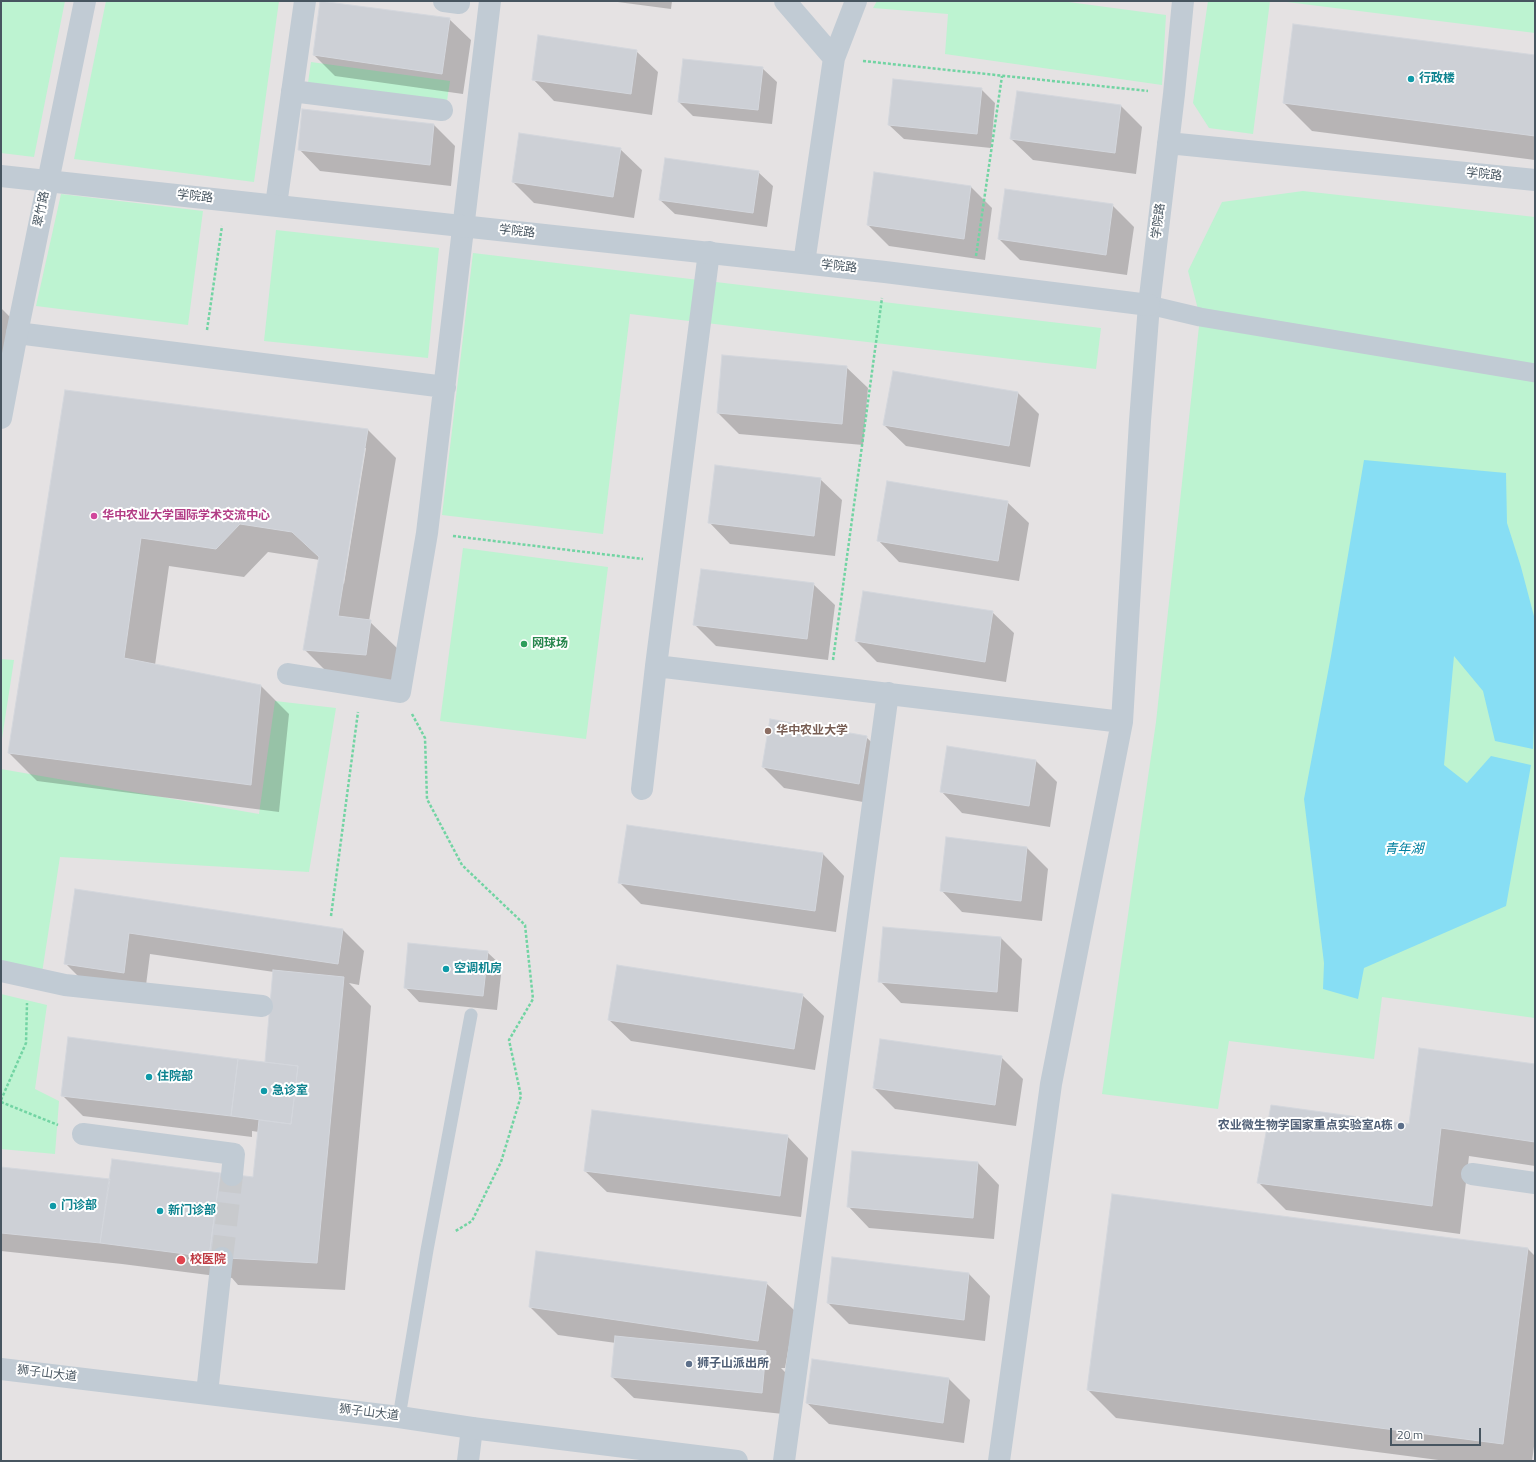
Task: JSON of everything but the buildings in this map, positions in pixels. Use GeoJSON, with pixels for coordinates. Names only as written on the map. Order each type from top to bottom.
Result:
{"type":"FeatureCollection","features":[{"type":"Feature","properties":{"kind":"street","name":"翠竹路"},"geometry":{"type":"LineString","coordinates":[[1,418],[85,1]]}},
{"type":"Feature","properties":{"kind":"street"},"geometry":{"type":"LineString","coordinates":[[276,205],[304,1]]}},
{"type":"Feature","properties":{"kind":"street"},"geometry":{"type":"LineString","coordinates":[[288,674],[400,692],[427,533],[490,1]]}},
{"type":"Feature","properties":{"kind":"street"},"geometry":{"type":"LineString","coordinates":[[784,1],[834,58]]}},
{"type":"Feature","properties":{"kind":"street"},"geometry":{"type":"LineString","coordinates":[[804,263],[834,58],[856,1]]}},
{"type":"Feature","properties":{"kind":"street"},"geometry":{"type":"LineString","coordinates":[[1168,143],[1174,94],[1178,2]]}},
{"type":"Feature","properties":{"kind":"street"},"geometry":{"type":"LineString","coordinates":[[292,92],[442,110]]}},
{"type":"Feature","properties":{"kind":"street","name":"学院路"},"geometry":{"type":"LineString","coordinates":[[1,176],[709,252],[973,282],[1149,305],[1168,143],[1535,180]]}},
{"type":"Feature","properties":{"kind":"street"},"geometry":{"type":"LineString","coordinates":[[642,789],[656,666],[709,252]]}},
{"type":"Feature","properties":{"kind":"street"},"geometry":{"type":"LineString","coordinates":[[998,1461],[1052,1084],[1122,722],[1140,421],[1149,305],[1200,317],[1535,373]]}},
{"type":"Feature","properties":{"kind":"street"},"geometry":{"type":"LineString","coordinates":[[17,333],[445,387]]}},
{"type":"Feature","properties":{"kind":"street"},"geometry":{"type":"LineString","coordinates":[[656,666],[1122,722]]}},
{"type":"Feature","properties":{"kind":"street"},"geometry":{"type":"LineString","coordinates":[[784,1461],[888,693]]}},
{"type":"Feature","properties":{"kind":"street"},"geometry":{"type":"LineString","coordinates":[[1,971],[65,985],[262,1006]]}},
{"type":"Feature","properties":{"kind":"street"},"geometry":{"type":"LineString","coordinates":[[83,1134],[234,1154],[232,1175]]}},
{"type":"Feature","properties":{"kind":"street"},"geometry":{"type":"LineString","coordinates":[[1472,1174],[1535,1183]]}},
{"type":"Feature","properties":{"kind":"street"},"geometry":{"type":"LineString","coordinates":[[207,1393],[222,1258]]}},
{"type":"Feature","properties":{"kind":"street","name":"狮子山大道"},"geometry":{"type":"LineString","coordinates":[[1,1369],[399,1416],[472,1428],[737,1461]]}},
{"type":"Feature","properties":{"kind":"street"},"geometry":{"type":"LineString","coordinates":[[468,1461],[472,1428]]}},
{"type":"Feature","properties":{"kind":"lane"},"geometry":{"type":"LineString","coordinates":[[399,1416],[427,1250],[471,1015]]}},
{"type":"Feature","properties":{"kind":"path"},"geometry":{"type":"LineString","coordinates":[[834,58],[1174,94]]}},
{"type":"Feature","properties":{"kind":"path"},"geometry":{"type":"LineString","coordinates":[[973,282],[1002,76]]}},
{"type":"Feature","properties":{"kind":"path"},"geometry":{"type":"LineString","coordinates":[[204,357],[225,200]]}},
{"type":"Feature","properties":{"kind":"path"},"geometry":{"type":"LineString","coordinates":[[830,686],[885,272]]}},
{"type":"Feature","properties":{"kind":"path"},"geometry":{"type":"LineString","coordinates":[[427,533],[669,562]]}},
{"type":"Feature","properties":{"kind":"path"},"geometry":{"type":"LineString","coordinates":[[331,916],[362,686]]}},
{"type":"Feature","properties":{"kind":"path"},"geometry":{"type":"LineString","coordinates":[[27,977],[26,1043],[1,1101],[83,1134]]}},
{"type":"Feature","properties":{"kind":"shaded area","name":"华中农业大学"},"geometry":{"type":"Polygon","coordinates":[[[1,1],[1535,1],[1535,1461],[1,1461],[1,1]]]}},
{"type":"Feature","properties":{"kind":"green space"},"geometry":{"type":"Polygon","coordinates":[[[1,1],[65,1],[34,157],[1,153],[1,1]]]}},
{"type":"Feature","properties":{"kind":"green space"},"geometry":{"type":"Polygon","coordinates":[[[106,1],[279,1],[254,182],[74,159],[106,1]]]}},
{"type":"Feature","properties":{"kind":"green space"},"geometry":{"type":"Polygon","coordinates":[[[877,1],[1061,1],[1166,15],[1162,85],[945,54],[948,14],[873,8],[877,1]]]}},
{"type":"Feature","properties":{"kind":"green space"},"geometry":{"type":"Polygon","coordinates":[[[1208,1],[1270,1],[1253,134],[1209,128],[1193,103],[1208,1]]]}},
{"type":"Feature","properties":{"kind":"green space"},"geometry":{"type":"Polygon","coordinates":[[[1279,1],[1535,1],[1535,33],[1279,1]]]}},
{"type":"Feature","properties":{"kind":"green space"},"geometry":{"type":"Polygon","coordinates":[[[311,62],[450,81],[447,101],[308,83],[311,62]]]}},
{"type":"Feature","properties":{"kind":"green space"},"geometry":{"type":"Polygon","coordinates":[[[1303,191],[1535,217],[1535,1018],[1382,997],[1374,1059],[1229,1041],[1218,1109],[1102,1094],[1156,722],[1200,317],[1188,271],[1222,202],[1303,191]]]}},
{"type":"Feature","properties":{"kind":"green space"},"geometry":{"type":"Polygon","coordinates":[[[61,194],[203,211],[188,325],[36,306],[61,194]]]}},
{"type":"Feature","properties":{"kind":"green space"},"geometry":{"type":"Polygon","coordinates":[[[276,230],[439,248],[428,358],[264,341],[276,230]]]}},
{"type":"Feature","properties":{"kind":"green space"},"geometry":{"type":"Polygon","coordinates":[[[473,253],[1101,328],[1096,369],[630,314],[603,534],[442,515],[473,253]]]}},
{"type":"Feature","properties":{"kind":"green space","name":"网球场"},"geometry":{"type":"Polygon","coordinates":[[[463,548],[608,567],[586,739],[440,721],[463,548]]]}},
{"type":"Feature","properties":{"kind":"green space"},"geometry":{"type":"Polygon","coordinates":[[[1,659],[14,660],[1,745],[1,659]]]}},
{"type":"Feature","properties":{"kind":"green space"},"geometry":{"type":"Polygon","coordinates":[[[275,701],[336,708],[309,872],[60,857],[42,973],[1,962],[1,769],[259,814],[275,701]]]}},
{"type":"Feature","properties":{"kind":"green space"},"geometry":{"type":"Polygon","coordinates":[[[1,994],[47,1005],[35,1089],[59,1101],[55,1154],[1,1149],[1,994]]]}},
{"type":"Feature","properties":{"kind":"water","name":"青年湖"},"geometry":{"type":"Polygon","coordinates":[[[1364,460],[1506,473],[1507,523],[1521,567],[1535,620],[1535,697],[1533,749],[1495,741],[1483,691],[1454,656],[1444,765],[1467,783],[1491,756],[1531,765],[1506,906],[1364,968],[1358,999],[1323,989],[1324,963],[1304,799],[1331,656],[1364,460]]]}},
{"type":"Feature","properties":{"kind":"tunnel"},"geometry":{"type":"LineString","coordinates":[[222,1258],[232,1175]]}},
{"type":"Feature","properties":{"kind":"place","name":"行政楼"},"geometry":{"type":"Point","coordinates":[1411,79]}},
{"type":"Feature","properties":{"kind":"place","name":"华中农业大学国际学术交流中心"},"geometry":{"type":"Point","coordinates":[94,516]}},
{"type":"Feature","properties":{"kind":"place","name":"网球场"},"geometry":{"type":"Point","coordinates":[524,644]}},
{"type":"Feature","properties":{"kind":"place","name":"华中农业大学"},"geometry":{"type":"Point","coordinates":[768,731]}},
{"type":"Feature","properties":{"kind":"place","name":"空调机房"},"geometry":{"type":"Point","coordinates":[446,969]}},
{"type":"Feature","properties":{"kind":"place","name":"住院部"},"geometry":{"type":"Point","coordinates":[149,1077]}},
{"type":"Feature","properties":{"kind":"place","name":"急诊室"},"geometry":{"type":"Point","coordinates":[264,1091]}},
{"type":"Feature","properties":{"kind":"place","name":"农业微生物学国家重点实验室A栋"},"geometry":{"type":"Point","coordinates":[1401,1126]}},
{"type":"Feature","properties":{"kind":"place","name":"门诊部"},"geometry":{"type":"Point","coordinates":[53,1206]}},
{"type":"Feature","properties":{"kind":"place","name":"新门诊部"},"geometry":{"type":"Point","coordinates":[160,1211]}},
{"type":"Feature","properties":{"kind":"place","name":"校医院"},"geometry":{"type":"Point","coordinates":[181,1260]}},
{"type":"Feature","properties":{"kind":"place","name":"狮子山派出所"},"geometry":{"type":"Point","coordinates":[689,1364]}}]}
